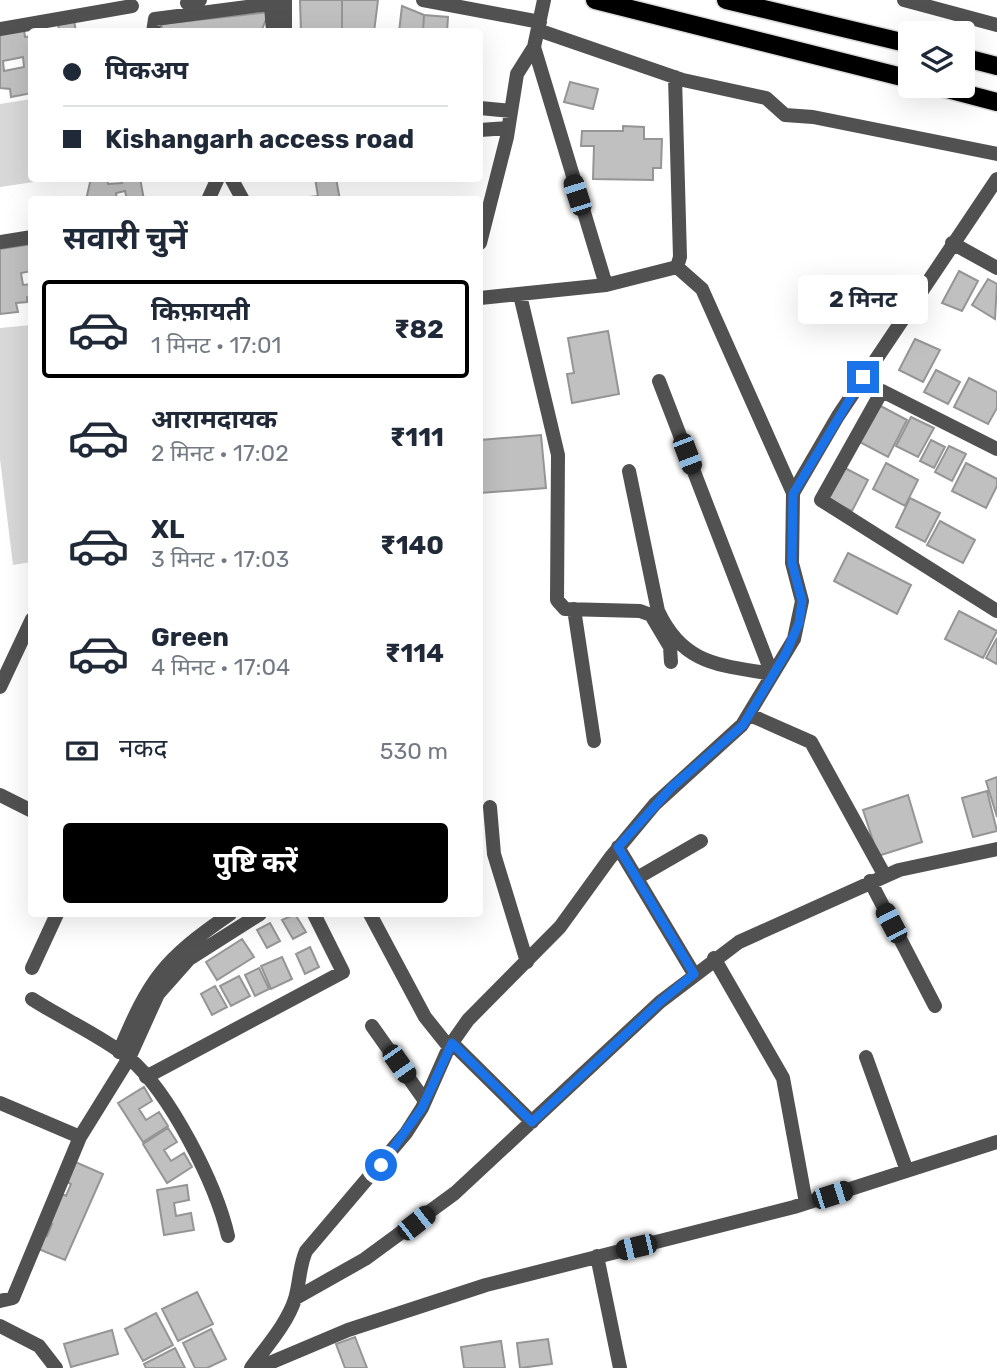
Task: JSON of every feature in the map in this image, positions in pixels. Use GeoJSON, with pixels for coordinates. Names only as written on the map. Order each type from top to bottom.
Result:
{"type":"FeatureCollection","features":[{"type":"Feature","properties":{"kind":"main road"},"geometry":{"type":"LineString","coordinates":[[595,0],[898,76]]}},
{"type":"Feature","properties":{"kind":"main road"},"geometry":{"type":"LineString","coordinates":[[726,0],[898,41]]}},
{"type":"Feature","properties":{"kind":"main road"},"geometry":{"type":"LineString","coordinates":[[975,60],[997,66]]}},
{"type":"Feature","properties":{"kind":"main road"},"geometry":{"type":"LineString","coordinates":[[975,96],[997,102]]}},
{"type":"Feature","properties":{"kind":"street"},"geometry":{"type":"LineString","coordinates":[[423,0],[539,26],[675,78],[766,98],[785,116],[813,117],[997,154]]}},
{"type":"Feature","properties":{"kind":"street"},"geometry":{"type":"LineString","coordinates":[[483,231],[508,128],[517,74],[534,47],[544,0]]}},
{"type":"Feature","properties":{"kind":"street"},"geometry":{"type":"LineString","coordinates":[[904,0],[997,25]]}},
{"type":"Feature","properties":{"kind":"street"},"geometry":{"type":"LineString","coordinates":[[154,28],[155,19],[280,2]]}},
{"type":"Feature","properties":{"kind":"street"},"geometry":{"type":"LineString","coordinates":[[274,28],[280,2]]}},
{"type":"Feature","properties":{"kind":"street"},"geometry":{"type":"LineString","coordinates":[[280,2],[284,28]]}},
{"type":"Feature","properties":{"kind":"street"},"geometry":{"type":"LineString","coordinates":[[0,29],[132,6]]}},
{"type":"Feature","properties":{"kind":"street"},"geometry":{"type":"LineString","coordinates":[[534,47],[606,285]]}},
{"type":"Feature","properties":{"kind":"street"},"geometry":{"type":"LineString","coordinates":[[675,78],[680,153],[680,257],[677,267]]}},
{"type":"Feature","properties":{"kind":"street"},"geometry":{"type":"LineString","coordinates":[[483,108],[511,111]]}},
{"type":"Feature","properties":{"kind":"street"},"geometry":{"type":"LineString","coordinates":[[483,130],[508,128]]}},
{"type":"Feature","properties":{"kind":"street"},"geometry":{"type":"LineString","coordinates":[[793,494],[838,416],[997,179]]}},
{"type":"Feature","properties":{"kind":"street"},"geometry":{"type":"LineString","coordinates":[[0,242],[28,238]]}},
{"type":"Feature","properties":{"kind":"street"},"geometry":{"type":"LineString","coordinates":[[952,243],[997,268]]}},
{"type":"Feature","properties":{"kind":"street"},"geometry":{"type":"LineString","coordinates":[[483,298],[606,285],[677,267]]}},
{"type":"Feature","properties":{"kind":"street"},"geometry":{"type":"LineString","coordinates":[[251,1368],[281,1327],[296,1298],[299,1266],[311,1242],[381,1165],[425,1101],[450,1045],[468,1020],[559,927],[618,847],[663,796],[714,753],[750,715],[794,639],[802,601],[792,563],[793,494],[702,289],[677,267]]}},
{"type":"Feature","properties":{"kind":"street"},"geometry":{"type":"LineString","coordinates":[[520,295],[558,455],[557,600],[565,609],[640,611],[651,615],[670,647],[671,662]]}},
{"type":"Feature","properties":{"kind":"street"},"geometry":{"type":"LineString","coordinates":[[659,381],[772,674]]}},
{"type":"Feature","properties":{"kind":"street"},"geometry":{"type":"LineString","coordinates":[[997,449],[882,391],[821,500],[997,611]]}},
{"type":"Feature","properties":{"kind":"street"},"geometry":{"type":"LineString","coordinates":[[629,471],[658,611],[666,627],[693,656],[706,662],[772,674]]}},
{"type":"Feature","properties":{"kind":"street"},"geometry":{"type":"LineString","coordinates":[[574,610],[594,741]]}},
{"type":"Feature","properties":{"kind":"street"},"geometry":{"type":"LineString","coordinates":[[0,687],[28,628]]}},
{"type":"Feature","properties":{"kind":"street"},"geometry":{"type":"LineString","coordinates":[[750,715],[811,742],[885,876]]}},
{"type":"Feature","properties":{"kind":"street"},"geometry":{"type":"LineString","coordinates":[[0,795],[28,809]]}},
{"type":"Feature","properties":{"kind":"street"},"geometry":{"type":"LineString","coordinates":[[490,807],[494,854],[504,894],[527,962]]}},
{"type":"Feature","properties":{"kind":"street"},"geometry":{"type":"LineString","coordinates":[[637,878],[701,841]]}},
{"type":"Feature","properties":{"kind":"street"},"geometry":{"type":"LineString","coordinates":[[618,847],[694,974]]}},
{"type":"Feature","properties":{"kind":"street"},"geometry":{"type":"LineString","coordinates":[[296,1298],[339,1276],[398,1237],[455,1193],[660,1002],[738,942],[870,881],[997,849]]}},
{"type":"Feature","properties":{"kind":"street"},"geometry":{"type":"LineString","coordinates":[[870,881],[935,1006]]}},
{"type":"Feature","properties":{"kind":"street"},"geometry":{"type":"LineString","coordinates":[[32,968],[56,917]]}},
{"type":"Feature","properties":{"kind":"street"},"geometry":{"type":"LineString","coordinates":[[124,1055],[149,984],[187,943],[226,917]]}},
{"type":"Feature","properties":{"kind":"street"},"geometry":{"type":"LineString","coordinates":[[0,1301],[13,1298],[80,1137],[158,994],[189,959],[255,917]]}},
{"type":"Feature","properties":{"kind":"street"},"geometry":{"type":"LineString","coordinates":[[146,1077],[343,972],[316,917]]}},
{"type":"Feature","properties":{"kind":"street"},"geometry":{"type":"LineString","coordinates":[[372,917],[425,1017],[450,1045],[532,1122]]}},
{"type":"Feature","properties":{"kind":"street"},"geometry":{"type":"LineString","coordinates":[[715,958],[783,1078],[806,1203]]}},
{"type":"Feature","properties":{"kind":"street"},"geometry":{"type":"LineString","coordinates":[[32,999],[124,1055],[146,1077],[208,1176],[220,1202],[228,1236]]}},
{"type":"Feature","properties":{"kind":"street"},"geometry":{"type":"LineString","coordinates":[[372,1026],[425,1101]]}},
{"type":"Feature","properties":{"kind":"street"},"geometry":{"type":"LineString","coordinates":[[866,1057],[907,1171]]}},
{"type":"Feature","properties":{"kind":"street"},"geometry":{"type":"LineString","coordinates":[[0,1103],[80,1137]]}},
{"type":"Feature","properties":{"kind":"street"},"geometry":{"type":"LineString","coordinates":[[258,1368],[313,1343],[534,1271],[806,1203],[997,1142]]}},
{"type":"Feature","properties":{"kind":"street"},"geometry":{"type":"LineString","coordinates":[[597,1256],[620,1368]]}},
{"type":"Feature","properties":{"kind":"street"},"geometry":{"type":"LineString","coordinates":[[0,1326],[38,1346],[56,1368]]}},
{"type":"Feature","properties":{"kind":"shaded area"},"geometry":{"type":"Polygon","coordinates":[[[28,99],[28,182],[34,182],[0,187],[0,104],[28,99]]]}},
{"type":"Feature","properties":{"kind":"shaded area"},"geometry":{"type":"Polygon","coordinates":[[[28,325],[28,562],[13,565],[0,459],[0,328],[28,325]]]}},
{"type":"Feature","properties":{"kind":"building"},"geometry":{"type":"Polygon","coordinates":[[[300,0],[342,0],[342,28],[301,28],[300,0]]]}},
{"type":"Feature","properties":{"kind":"building"},"geometry":{"type":"Polygon","coordinates":[[[342,0],[378,0],[374,28],[342,28],[342,0]]]}},
{"type":"Feature","properties":{"kind":"building"},"geometry":{"type":"Polygon","coordinates":[[[402,6],[424,15],[423,28],[399,28],[402,6]]]}},
{"type":"Feature","properties":{"kind":"building"},"geometry":{"type":"Polygon","coordinates":[[[269,12],[263,28],[162,28],[161,24],[269,12]]]}},
{"type":"Feature","properties":{"kind":"building"},"geometry":{"type":"Polygon","coordinates":[[[424,15],[448,17],[447,28],[423,28],[424,15]]]}},
{"type":"Feature","properties":{"kind":"building"},"geometry":{"type":"Polygon","coordinates":[[[74,20],[75,28],[59,28],[58,23],[74,20]]]}},
{"type":"Feature","properties":{"kind":"building"},"geometry":{"type":"Polygon","coordinates":[[[24,29],[25,37],[28,37],[28,94],[11,97],[10,89],[0,88],[0,34],[24,29]],[[23,57],[3,61],[4,71],[24,67],[23,57]]]}},
{"type":"Feature","properties":{"kind":"building"},"geometry":{"type":"Polygon","coordinates":[[[570,82],[598,89],[593,109],[564,102],[570,82]]]}},
{"type":"Feature","properties":{"kind":"building"},"geometry":{"type":"Polygon","coordinates":[[[623,126],[644,127],[644,139],[662,139],[661,168],[653,168],[653,180],[593,179],[594,146],[581,146],[582,131],[623,131],[623,126]]]}},
{"type":"Feature","properties":{"kind":"building"},"geometry":{"type":"Polygon","coordinates":[[[90,182],[141,182],[143,196],[126,196],[125,191],[116,193],[116,196],[87,196],[90,182]]]}},
{"type":"Feature","properties":{"kind":"building"},"geometry":{"type":"Polygon","coordinates":[[[316,182],[337,182],[339,196],[318,196],[316,182]]]}},
{"type":"Feature","properties":{"kind":"building"},"geometry":{"type":"Polygon","coordinates":[[[28,245],[28,272],[21,273],[23,285],[28,284],[28,297],[27,302],[16,303],[18,312],[0,314],[0,249],[28,245]]]}},
{"type":"Feature","properties":{"kind":"building"},"geometry":{"type":"Polygon","coordinates":[[[959,271],[978,281],[962,311],[942,303],[959,271]]]}},
{"type":"Feature","properties":{"kind":"building"},"geometry":{"type":"Polygon","coordinates":[[[988,279],[997,284],[995,319],[972,305],[988,279]]]}},
{"type":"Feature","properties":{"kind":"building"},"geometry":{"type":"Polygon","coordinates":[[[608,331],[619,394],[572,403],[567,374],[574,373],[568,338],[608,331]]]}},
{"type":"Feature","properties":{"kind":"building"},"geometry":{"type":"Polygon","coordinates":[[[915,339],[940,350],[923,382],[899,370],[915,339]]]}},
{"type":"Feature","properties":{"kind":"building"},"geometry":{"type":"Polygon","coordinates":[[[936,370],[960,382],[948,404],[924,392],[936,370]]]}},
{"type":"Feature","properties":{"kind":"building"},"geometry":{"type":"Polygon","coordinates":[[[969,378],[997,392],[997,408],[988,424],[954,407],[969,378]]]}},
{"type":"Feature","properties":{"kind":"building"},"geometry":{"type":"Polygon","coordinates":[[[875,403],[907,420],[888,457],[856,440],[875,403]]]}},
{"type":"Feature","properties":{"kind":"building"},"geometry":{"type":"Polygon","coordinates":[[[911,417],[934,428],[918,457],[896,446],[911,417]]]}},
{"type":"Feature","properties":{"kind":"building"},"geometry":{"type":"Polygon","coordinates":[[[541,435],[546,488],[483,493],[483,440],[541,435]]]}},
{"type":"Feature","properties":{"kind":"building"},"geometry":{"type":"Polygon","coordinates":[[[931,440],[945,447],[934,468],[920,461],[931,440]]]}},
{"type":"Feature","properties":{"kind":"building"},"geometry":{"type":"Polygon","coordinates":[[[949,446],[966,454],[952,481],[935,472],[949,446]]]}},
{"type":"Feature","properties":{"kind":"building"},"geometry":{"type":"Polygon","coordinates":[[[886,463],[918,480],[905,506],[873,489],[886,463]]]}},
{"type":"Feature","properties":{"kind":"building"},"geometry":{"type":"Polygon","coordinates":[[[966,463],[997,479],[997,486],[986,508],[952,491],[966,463]]]}},
{"type":"Feature","properties":{"kind":"building"},"geometry":{"type":"Polygon","coordinates":[[[839,465],[868,480],[852,511],[822,496],[839,465]]]}},
{"type":"Feature","properties":{"kind":"building"},"geometry":{"type":"Polygon","coordinates":[[[910,498],[940,513],[925,542],[896,527],[910,498]]]}},
{"type":"Feature","properties":{"kind":"building"},"geometry":{"type":"Polygon","coordinates":[[[940,521],[975,540],[963,563],[927,545],[940,521]]]}},
{"type":"Feature","properties":{"kind":"building"},"geometry":{"type":"Polygon","coordinates":[[[848,553],[911,585],[897,614],[834,581],[848,553]]]}},
{"type":"Feature","properties":{"kind":"building"},"geometry":{"type":"Polygon","coordinates":[[[959,611],[997,631],[983,658],[945,639],[959,611]]]}},
{"type":"Feature","properties":{"kind":"building"},"geometry":{"type":"Polygon","coordinates":[[[997,638],[997,664],[986,658],[997,638]]]}},
{"type":"Feature","properties":{"kind":"building"},"geometry":{"type":"Polygon","coordinates":[[[997,777],[997,817],[986,781],[997,777]]]}},
{"type":"Feature","properties":{"kind":"building"},"geometry":{"type":"Polygon","coordinates":[[[987,791],[997,831],[973,837],[962,798],[987,791]]]}},
{"type":"Feature","properties":{"kind":"building"},"geometry":{"type":"Polygon","coordinates":[[[908,795],[922,842],[878,856],[863,810],[908,795]]]}},
{"type":"Feature","properties":{"kind":"building"},"geometry":{"type":"Polygon","coordinates":[[[297,917],[306,932],[293,939],[282,920],[297,917]]]}},
{"type":"Feature","properties":{"kind":"building"},"geometry":{"type":"Polygon","coordinates":[[[270,923],[280,941],[267,948],[257,930],[270,923]]]}},
{"type":"Feature","properties":{"kind":"building"},"geometry":{"type":"Polygon","coordinates":[[[242,939],[254,957],[217,980],[206,962],[242,939]]]}},
{"type":"Feature","properties":{"kind":"building"},"geometry":{"type":"Polygon","coordinates":[[[310,947],[319,967],[305,974],[296,954],[310,947]]]}},
{"type":"Feature","properties":{"kind":"building"},"geometry":{"type":"Polygon","coordinates":[[[282,957],[292,979],[271,989],[261,966],[282,957]]]}},
{"type":"Feature","properties":{"kind":"building"},"geometry":{"type":"Polygon","coordinates":[[[259,968],[269,989],[255,996],[245,975],[259,968]]]}},
{"type":"Feature","properties":{"kind":"building"},"geometry":{"type":"Polygon","coordinates":[[[239,976],[250,996],[231,1006],[220,986],[239,976]]]}},
{"type":"Feature","properties":{"kind":"building"},"geometry":{"type":"Polygon","coordinates":[[[215,986],[227,1007],[212,1015],[201,994],[215,986]]]}},
{"type":"Feature","properties":{"kind":"building"},"geometry":{"type":"Polygon","coordinates":[[[144,1087],[152,1101],[139,1109],[146,1120],[159,1112],[168,1126],[143,1142],[118,1103],[144,1087]]]}},
{"type":"Feature","properties":{"kind":"building"},"geometry":{"type":"Polygon","coordinates":[[[168,1128],[177,1142],[164,1150],[171,1161],[184,1153],[192,1167],[167,1183],[143,1144],[168,1128]]]}},
{"type":"Feature","properties":{"kind":"building"},"geometry":{"type":"Polygon","coordinates":[[[73,1161],[103,1174],[65,1260],[36,1248],[42,1234],[47,1236],[52,1224],[47,1222],[60,1193],[66,1196],[71,1184],[65,1181],[73,1161]]]}},
{"type":"Feature","properties":{"kind":"building"},"geometry":{"type":"Polygon","coordinates":[[[187,1185],[189,1200],[174,1203],[176,1216],[191,1213],[194,1230],[164,1235],[157,1190],[187,1185]]]}},
{"type":"Feature","properties":{"kind":"building"},"geometry":{"type":"Polygon","coordinates":[[[197,1292],[213,1324],[178,1341],[162,1309],[197,1292]]]}},
{"type":"Feature","properties":{"kind":"building"},"geometry":{"type":"Polygon","coordinates":[[[156,1313],[173,1345],[143,1361],[125,1329],[156,1313]]]}},
{"type":"Feature","properties":{"kind":"building"},"geometry":{"type":"Polygon","coordinates":[[[211,1329],[226,1359],[207,1368],[195,1368],[183,1343],[211,1329]]]}},
{"type":"Feature","properties":{"kind":"building"},"geometry":{"type":"Polygon","coordinates":[[[112,1330],[118,1354],[71,1367],[64,1344],[112,1330]]]}},
{"type":"Feature","properties":{"kind":"building"},"geometry":{"type":"Polygon","coordinates":[[[355,1337],[367,1368],[345,1368],[336,1344],[355,1337]]]}},
{"type":"Feature","properties":{"kind":"building"},"geometry":{"type":"Polygon","coordinates":[[[548,1339],[552,1364],[520,1368],[517,1343],[548,1339]]]}},
{"type":"Feature","properties":{"kind":"building"},"geometry":{"type":"Polygon","coordinates":[[[501,1341],[505,1368],[464,1368],[461,1347],[501,1341]]]}},
{"type":"Feature","properties":{"kind":"building"},"geometry":{"type":"Polygon","coordinates":[[[175,1348],[185,1368],[146,1368],[144,1364],[175,1348]]]}},
{"type":"Feature","properties":{"kind":"route"},"geometry":{"type":"LineString","coordinates":[[381,1165],[422,1108],[452,1043],[532,1122],[660,1002],[694,974],[618,847],[671,788],[743,725],[794,639],[802,601],[792,563],[793,494],[863,377]]}}]}
